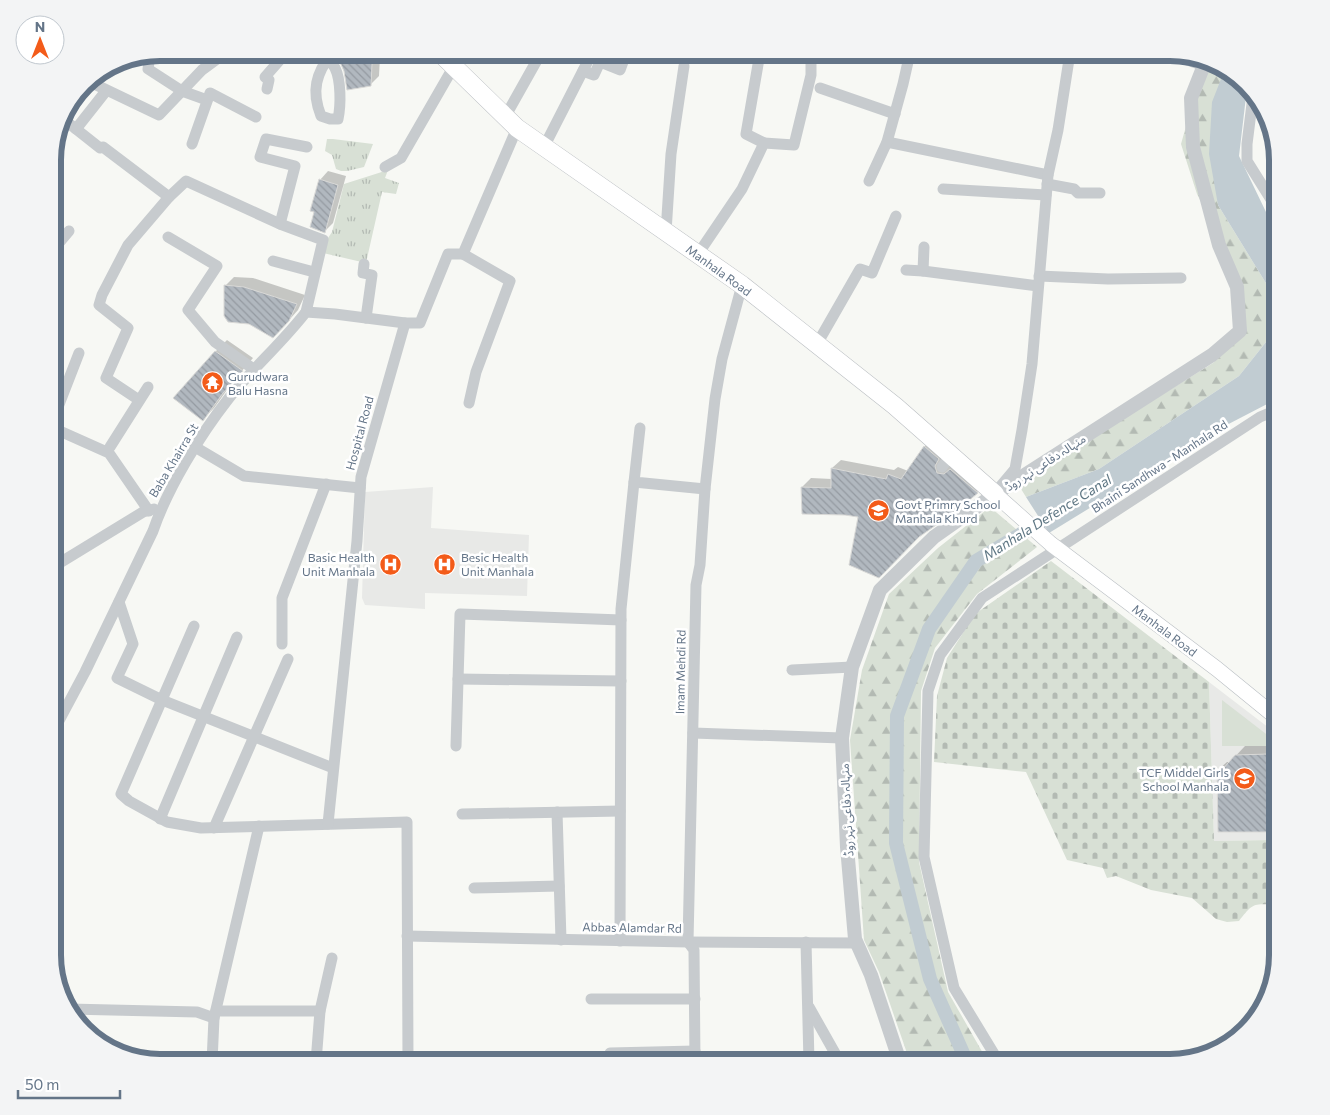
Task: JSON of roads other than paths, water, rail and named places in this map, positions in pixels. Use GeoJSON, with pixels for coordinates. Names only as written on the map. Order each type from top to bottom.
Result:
{"type":"FeatureCollection","features":[{"type":"Feature","properties":{"kind":"main road","name":"Manhala Road"},"geometry":{"type":"LineString","coordinates":[[449,61],[511,123],[742,285],[895,406],[946,461],[1000,499],[1054,546],[1269,711]]}},
{"type":"Feature","properties":{"kind":"street"},"geometry":{"type":"LineString","coordinates":[[96,85],[159,115],[214,61]]}},
{"type":"Feature","properties":{"kind":"street"},"geometry":{"type":"LineString","coordinates":[[268,89],[269,80],[265,77],[278,61]]}},
{"type":"Feature","properties":{"kind":"street"},"geometry":{"type":"LineString","coordinates":[[326,61],[316,82],[316,99],[321,116],[338,119],[341,108],[339,88],[332,61]]}},
{"type":"Feature","properties":{"kind":"street"},"geometry":{"type":"LineString","coordinates":[[463,254],[511,123],[537,61]]}},
{"type":"Feature","properties":{"kind":"street"},"geometry":{"type":"LineString","coordinates":[[544,147],[588,61]]}},
{"type":"Feature","properties":{"kind":"street"},"geometry":{"type":"LineString","coordinates":[[583,71],[594,75],[600,62],[620,70],[623,61]]}},
{"type":"Feature","properties":{"kind":"street"},"geometry":{"type":"LineString","coordinates":[[758,61],[746,134],[764,143],[794,145],[811,75],[811,61]]}},
{"type":"Feature","properties":{"kind":"street"},"geometry":{"type":"LineString","coordinates":[[869,181],[887,142],[908,61]]}},
{"type":"Feature","properties":{"kind":"street"},"geometry":{"type":"LineString","coordinates":[[1000,499],[1015,469],[1032,364],[1047,185],[1069,61]]}},
{"type":"Feature","properties":{"kind":"street"},"geometry":{"type":"LineString","coordinates":[[149,62],[148,69],[182,91],[207,100]]}},
{"type":"Feature","properties":{"kind":"street"},"geometry":{"type":"LineString","coordinates":[[385,167],[401,158],[454,66]]}},
{"type":"Feature","properties":{"kind":"street"},"geometry":{"type":"LineString","coordinates":[[666,232],[671,154],[684,66]]}},
{"type":"Feature","properties":{"kind":"street","name":"منہالہ دفاعی نہر روڈ"},"geometry":{"type":"LineString","coordinates":[[897,1054],[871,975],[855,939],[847,847],[842,738],[852,667],[880,590],[934,537],[1000,499],[1212,355],[1240,331],[1237,287],[1219,246],[1193,147],[1191,98],[1201,67]]}},
{"type":"Feature","properties":{"kind":"street"},"geometry":{"type":"LineString","coordinates":[[820,88],[895,114]]}},
{"type":"Feature","properties":{"kind":"street"},"geometry":{"type":"LineString","coordinates":[[76,129],[106,91]]}},
{"type":"Feature","properties":{"kind":"street"},"geometry":{"type":"LineString","coordinates":[[192,144],[210,93],[256,117]]}},
{"type":"Feature","properties":{"kind":"street"},"geometry":{"type":"LineString","coordinates":[[1254,108],[1247,144],[1247,161],[1269,195]]}},
{"type":"Feature","properties":{"kind":"street"},"geometry":{"type":"LineString","coordinates":[[69,123],[169,197]]}},
{"type":"Feature","properties":{"kind":"street"},"geometry":{"type":"LineString","coordinates":[[280,224],[296,166],[260,157],[266,139],[307,147]]}},
{"type":"Feature","properties":{"kind":"street"},"geometry":{"type":"LineString","coordinates":[[887,142],[1047,185]]}},
{"type":"Feature","properties":{"kind":"street"},"geometry":{"type":"LineString","coordinates":[[698,254],[742,189],[764,143]]}},
{"type":"Feature","properties":{"kind":"street"},"geometry":{"type":"LineString","coordinates":[[139,400],[106,378],[128,328],[99,305],[102,295],[128,245],[169,197],[186,181],[280,224],[323,240],[306,312],[404,323],[420,323],[448,254],[463,254],[510,281],[476,372],[470,404]]}},
{"type":"Feature","properties":{"kind":"street"},"geometry":{"type":"LineString","coordinates":[[943,189],[1047,185],[1074,188],[1078,193],[1100,193]]}},
{"type":"Feature","properties":{"kind":"street"},"geometry":{"type":"LineString","coordinates":[[817,344],[860,269],[872,273],[896,216]]}},
{"type":"Feature","properties":{"kind":"street"},"geometry":{"type":"LineString","coordinates":[[61,240],[69,230]]}},
{"type":"Feature","properties":{"kind":"street"},"geometry":{"type":"LineString","coordinates":[[168,237],[216,266],[188,310],[215,342],[255,370]]}},
{"type":"Feature","properties":{"kind":"street"},"geometry":{"type":"LineString","coordinates":[[923,271],[924,247]]}},
{"type":"Feature","properties":{"kind":"street"},"geometry":{"type":"LineString","coordinates":[[273,261],[314,272]]}},
{"type":"Feature","properties":{"kind":"street"},"geometry":{"type":"LineString","coordinates":[[364,264],[363,273],[372,275],[366,318]]}},
{"type":"Feature","properties":{"kind":"street"},"geometry":{"type":"LineString","coordinates":[[906,270],[1039,281],[1181,278]]}},
{"type":"Feature","properties":{"kind":"street","name":"Imam Mehdi Rd"},"geometry":{"type":"LineString","coordinates":[[695,1054],[694,950],[688,942],[696,585],[700,565],[715,399],[722,359],[742,285]]}},
{"type":"Feature","properties":{"kind":"street","name":"Baba Khairra St"},"geometry":{"type":"LineString","coordinates":[[61,717],[85,672],[153,531],[161,508],[195,447],[229,398],[291,332],[306,312]]}},
{"type":"Feature","properties":{"kind":"street","name":"Hospital Road"},"geometry":{"type":"LineString","coordinates":[[328,824],[357,541],[361,476],[404,323]]}},
{"type":"Feature","properties":{"kind":"street"},"geometry":{"type":"LineString","coordinates":[[61,399],[79,353]]}},
{"type":"Feature","properties":{"kind":"street"},"geometry":{"type":"LineString","coordinates":[[110,447],[148,387]]}},
{"type":"Feature","properties":{"kind":"street","name":"Bhaini Sandhwa - Manhala Rd"},"geometry":{"type":"LineString","coordinates":[[994,1054],[954,988],[924,857],[928,692],[940,655],[982,598],[1054,546],[1260,417],[1269,414]]}},
{"type":"Feature","properties":{"kind":"street"},"geometry":{"type":"LineString","coordinates":[[620,941],[621,620],[640,428]]}},
{"type":"Feature","properties":{"kind":"street"},"geometry":{"type":"LineString","coordinates":[[61,432],[109,453],[149,511]]}},
{"type":"Feature","properties":{"kind":"street"},"geometry":{"type":"LineString","coordinates":[[195,447],[244,476],[360,488]]}},
{"type":"Feature","properties":{"kind":"street"},"geometry":{"type":"LineString","coordinates":[[634,482],[706,489]]}},
{"type":"Feature","properties":{"kind":"street"},"geometry":{"type":"LineString","coordinates":[[282,644],[282,598],[326,484]]}},
{"type":"Feature","properties":{"kind":"street"},"geometry":{"type":"LineString","coordinates":[[61,562],[143,512],[161,508]]}},
{"type":"Feature","properties":{"kind":"street"},"geometry":{"type":"LineString","coordinates":[[119,602],[133,644],[117,678],[162,700],[333,768]]}},
{"type":"Feature","properties":{"kind":"street"},"geometry":{"type":"LineString","coordinates":[[456,746],[460,614],[621,620]]}},
{"type":"Feature","properties":{"kind":"street"},"geometry":{"type":"LineString","coordinates":[[194,626],[120,794],[160,819],[192,827],[214,828],[407,822],[408,1054]]}},
{"type":"Feature","properties":{"kind":"street"},"geometry":{"type":"LineString","coordinates":[[160,819],[237,637]]}},
{"type":"Feature","properties":{"kind":"street"},"geometry":{"type":"LineString","coordinates":[[214,828],[288,659]]}},
{"type":"Feature","properties":{"kind":"street"},"geometry":{"type":"LineString","coordinates":[[792,670],[852,667]]}},
{"type":"Feature","properties":{"kind":"street"},"geometry":{"type":"LineString","coordinates":[[458,679],[620,681]]}},
{"type":"Feature","properties":{"kind":"street"},"geometry":{"type":"LineString","coordinates":[[693,733],[842,738]]}},
{"type":"Feature","properties":{"kind":"street"},"geometry":{"type":"LineString","coordinates":[[462,814],[620,811]]}},
{"type":"Feature","properties":{"kind":"street"},"geometry":{"type":"LineString","coordinates":[[557,812],[561,940]]}},
{"type":"Feature","properties":{"kind":"street"},"geometry":{"type":"LineString","coordinates":[[212,1054],[215,1014],[259,826]]}},
{"type":"Feature","properties":{"kind":"street"},"geometry":{"type":"LineString","coordinates":[[474,888],[559,886]]}},
{"type":"Feature","properties":{"kind":"street","name":"Abbas Alamdar Rd"},"geometry":{"type":"LineString","coordinates":[[407,936],[620,941],[856,943]]}},
{"type":"Feature","properties":{"kind":"street"},"geometry":{"type":"LineString","coordinates":[[806,942],[810,1054]]}},
{"type":"Feature","properties":{"kind":"street"},"geometry":{"type":"LineString","coordinates":[[317,1054],[320,1011],[332,958]]}},
{"type":"Feature","properties":{"kind":"street"},"geometry":{"type":"LineString","coordinates":[[591,999],[695,998]]}},
{"type":"Feature","properties":{"kind":"street"},"geometry":{"type":"LineString","coordinates":[[808,1005],[836,1054]]}},
{"type":"Feature","properties":{"kind":"street"},"geometry":{"type":"LineString","coordinates":[[78,1009],[215,1014],[320,1011]]}},
{"type":"Feature","properties":{"kind":"street"},"geometry":{"type":"LineString","coordinates":[[610,1053],[631,1054]]}},
{"type":"Feature","properties":{"kind":"water"},"geometry":{"type":"Polygon","coordinates":[[[1222,77],[1235,86],[1246,97],[1239,156],[1269,218],[1269,288],[1218,205],[1209,154],[1212,102],[1222,77]]]}},
{"type":"Feature","properties":{"kind":"water"},"geometry":{"type":"Polygon","coordinates":[[[1269,333],[1269,403],[1217,430],[1049,533],[1026,497],[1099,469],[1239,376],[1266,342],[1269,333]]]}},
{"type":"Feature","properties":{"kind":"waterway","name":"Manhala Defence Canal"},"geometry":{"type":"LineString","coordinates":[[963,1054],[930,979],[896,843],[897,716],[929,629],[976,561],[1056,513]]}},
{"type":"Feature","properties":{"kind":"place","name":"Gurudwara Balu Hasna"},"geometry":{"type":"Point","coordinates":[212,383]}},
{"type":"Feature","properties":{"kind":"place","name":"Govt Primry School Manhala Khurd"},"geometry":{"type":"Point","coordinates":[879,511]}},
{"type":"Feature","properties":{"kind":"place","name":"Basic Health Unit Manhala"},"geometry":{"type":"Point","coordinates":[391,564]}},
{"type":"Feature","properties":{"kind":"place","name":"Besic Health Unit Manhala"},"geometry":{"type":"Point","coordinates":[445,564]}},
{"type":"Feature","properties":{"kind":"place","name":"TCF Middel Girls School Manhala"},"geometry":{"type":"Point","coordinates":[1245,779]}}]}
